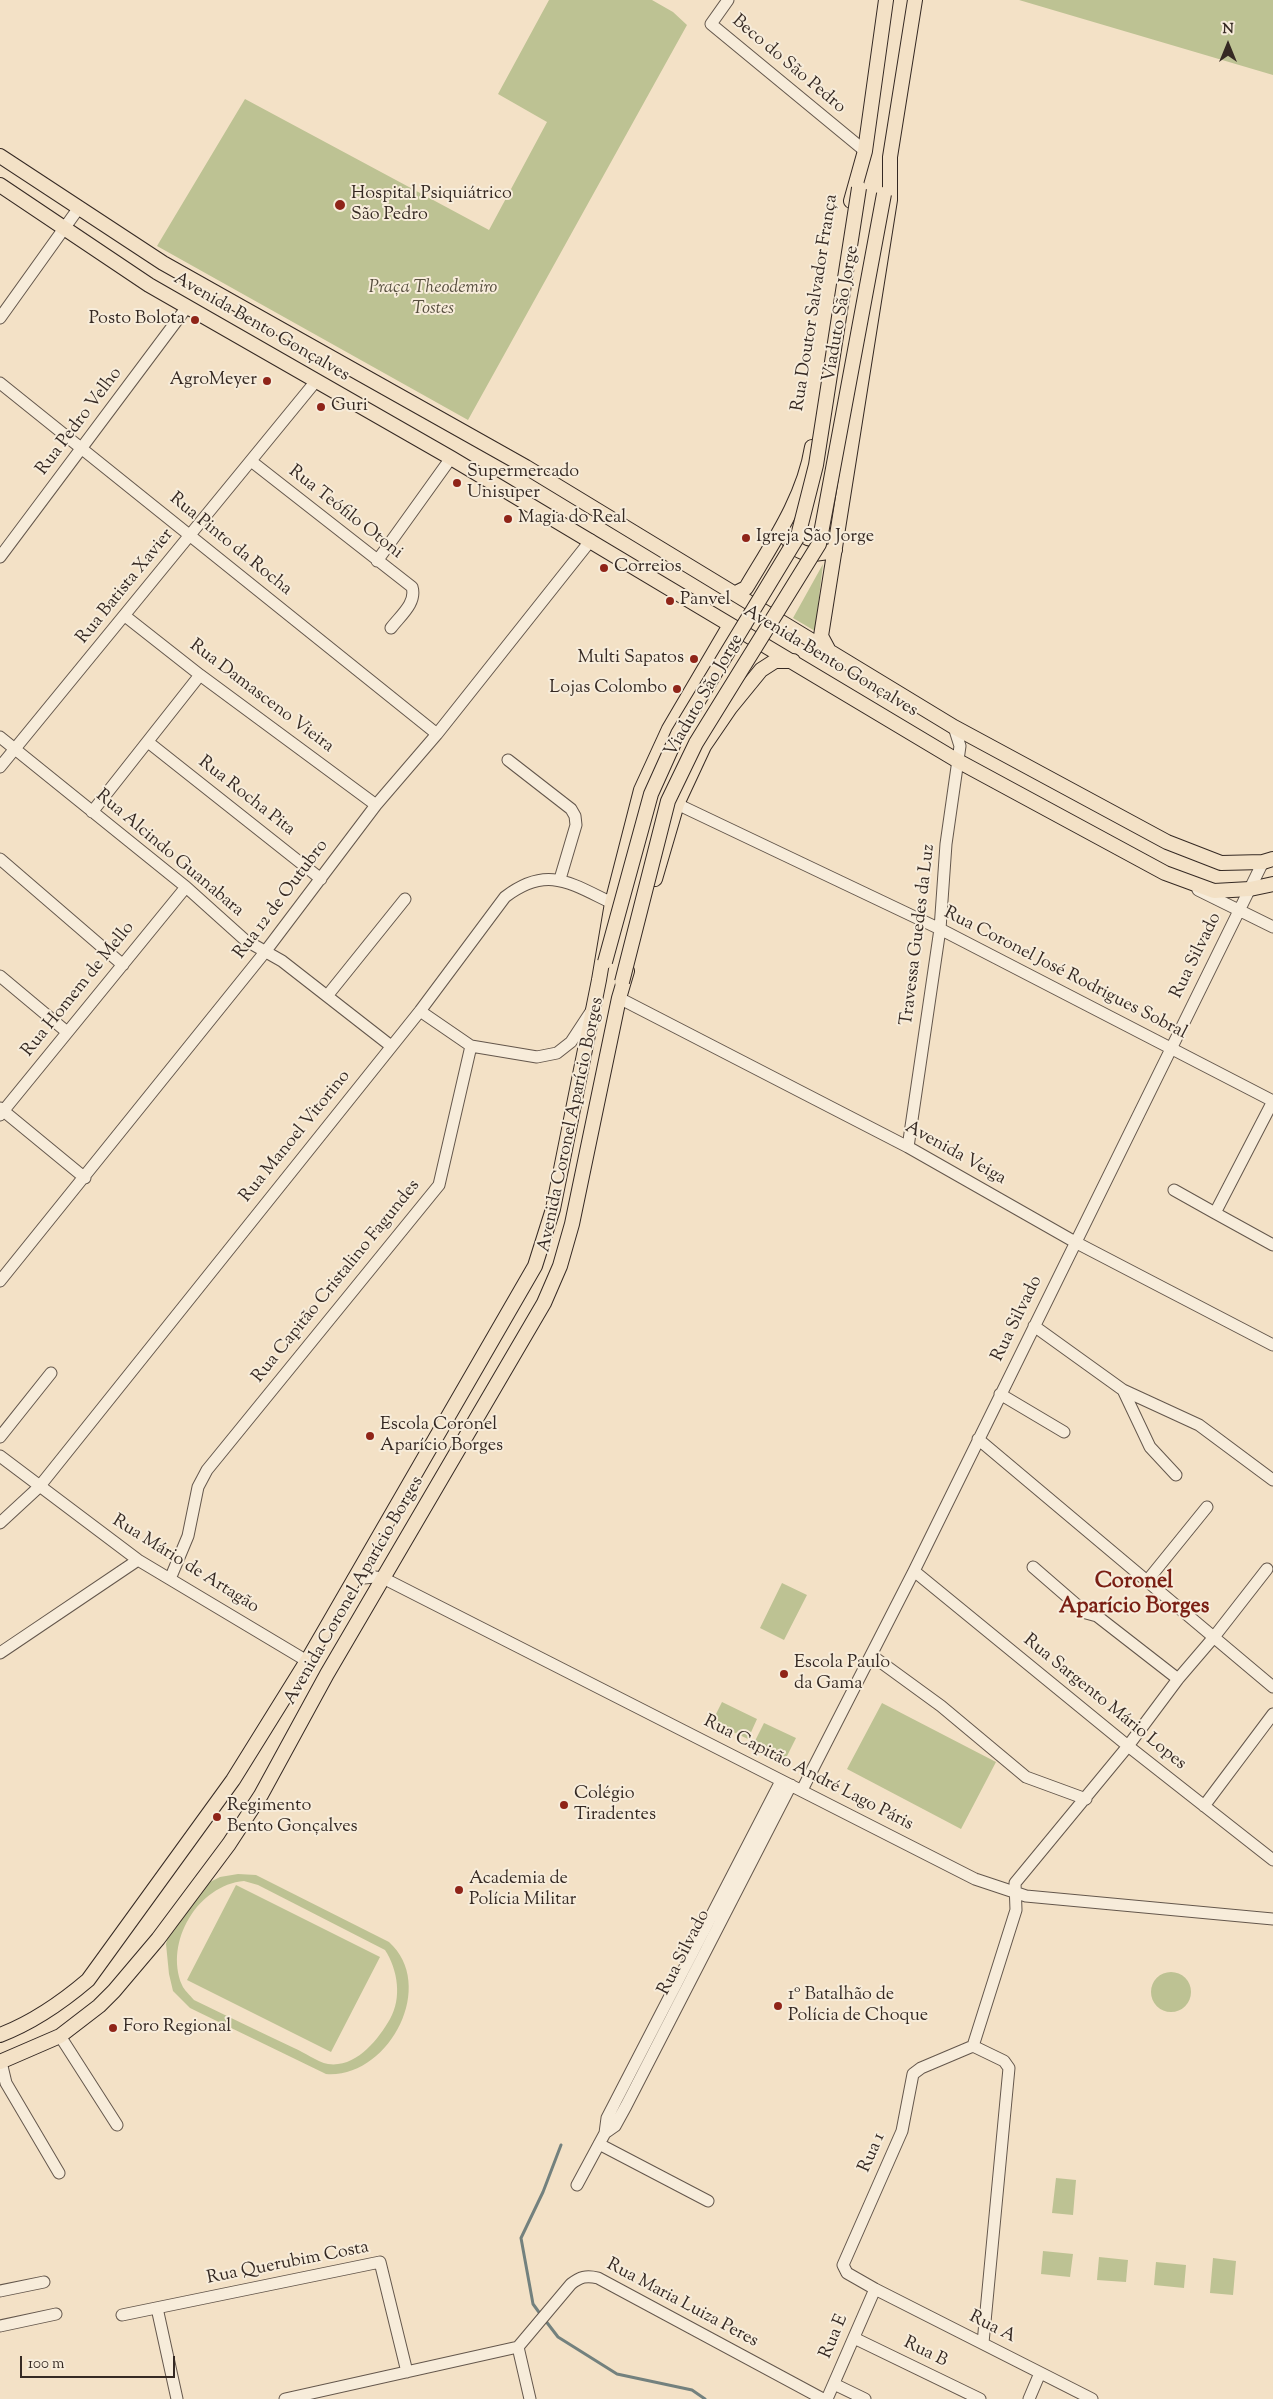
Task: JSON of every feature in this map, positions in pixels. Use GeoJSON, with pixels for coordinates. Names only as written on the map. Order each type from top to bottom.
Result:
{"type":"FeatureCollection","features":[{"type":"Feature","properties":{"kind":"main road","name":"Rua Doutor Salvador França"},"geometry":{"type":"LineString","coordinates":[[736,593],[746,588],[782,529],[809,464],[853,187],[865,151],[886,0]]}},
{"type":"Feature","properties":{"kind":"main road"},"geometry":{"type":"LineString","coordinates":[[829,651],[821,636],[890,200],[890,157],[915,0]]}},
{"type":"Feature","properties":{"kind":"main road","name":"Viaduto São Jorge"},"geometry":{"type":"LineString","coordinates":[[599,980],[650,794],[678,734],[798,536],[816,466],[865,151]]}},
{"type":"Feature","properties":{"kind":"main road","name":"Avenida Bento Gonçalves"},"geometry":{"type":"LineString","coordinates":[[0,156],[162,264],[526,467],[954,727],[1167,842],[1221,864],[1268,860]]}},
{"type":"Feature","properties":{"kind":"main road","name":"Viaduto São Jorge"},"geometry":{"type":"LineString","coordinates":[[619,998],[668,801],[696,743],[819,544],[890,157]]}},
{"type":"Feature","properties":{"kind":"main road","name":"Avenida Bento Gonçalves"},"geometry":{"type":"LineString","coordinates":[[0,185],[149,285],[451,458],[958,761],[1165,873],[1214,891],[1250,889],[1273,884]]}},
{"type":"Feature","properties":{"kind":"main road"},"geometry":{"type":"LineString","coordinates":[[782,529],[793,547],[809,555],[835,550]]}},
{"type":"Feature","properties":{"kind":"main road","name":"Avenida Coronel Aparício Borges"},"geometry":{"type":"LineString","coordinates":[[0,2035],[44,2014],[66,1999],[88,1980],[233,1780],[307,1661],[352,1580],[535,1266],[553,1209],[599,980],[612,903],[641,790],[669,729],[730,625]]}},
{"type":"Feature","properties":{"kind":"main road","name":"Avenida Coronel Aparício Borges"},"geometry":{"type":"LineString","coordinates":[[0,2062],[60,2036],[93,2011],[114,1991],[158,1939],[229,1844],[261,1795],[327,1674],[544,1303],[560,1266],[572,1224],[619,998],[677,804],[704,746],[730,708],[760,670],[775,661],[793,661]]}},
{"type":"Feature","properties":{"kind":"main road"},"geometry":{"type":"LineString","coordinates":[[694,686],[709,686],[720,690],[730,708]]}},
{"type":"Feature","properties":{"kind":"street","name":"Beco do São Pedro"},"geometry":{"type":"LineString","coordinates":[[728,0],[711,24],[865,151]]}},
{"type":"Feature","properties":{"kind":"street"},"geometry":{"type":"LineString","coordinates":[[0,318],[78,209]]}},
{"type":"Feature","properties":{"kind":"street","name":"Rua Pedro Velho"},"geometry":{"type":"LineString","coordinates":[[0,557],[82,450],[187,307]]}},
{"type":"Feature","properties":{"kind":"street","name":"Rua Batista Xavier"},"geometry":{"type":"LineString","coordinates":[[0,767],[126,616],[316,381]]}},
{"type":"Feature","properties":{"kind":"street","name":"Rua Pinto da Rocha"},"geometry":{"type":"LineString","coordinates":[[0,383],[438,734]]}},
{"type":"Feature","properties":{"kind":"street"},"geometry":{"type":"LineString","coordinates":[[377,561],[451,458]]}},
{"type":"Feature","properties":{"kind":"street","name":"Rua Teófilo Otoni"},"geometry":{"type":"LineString","coordinates":[[251,461],[412,587],[413,600],[391,628]]}},
{"type":"Feature","properties":{"kind":"street","name":"Rua 12 de Outubro"},"geometry":{"type":"LineString","coordinates":[[0,1281],[85,1178],[265,952],[376,805],[438,734],[590,540]]}},
{"type":"Feature","properties":{"kind":"street","name":"Rua Damasceno Vieira"},"geometry":{"type":"LineString","coordinates":[[126,616],[200,675],[376,805]]}},
{"type":"Feature","properties":{"kind":"street"},"geometry":{"type":"LineString","coordinates":[[92,812],[200,675]]}},
{"type":"Feature","properties":{"kind":"street","name":"Travessa Guedes da Luz"},"geometry":{"type":"LineString","coordinates":[[908,1147],[940,929],[946,844],[960,746],[954,727]]}},
{"type":"Feature","properties":{"kind":"street","name":"Rua Alcindo Guanabara"},"geometry":{"type":"LineString","coordinates":[[0,737],[186,887],[245,940],[282,961],[391,1046]]}},
{"type":"Feature","properties":{"kind":"street","name":"Rua Rocha Pita"},"geometry":{"type":"LineString","coordinates":[[148,742],[321,879]]}},
{"type":"Feature","properties":{"kind":"street"},"geometry":{"type":"LineString","coordinates":[[508,760],[571,809],[575,816],[576,824],[560,879],[612,903]]}},
{"type":"Feature","properties":{"kind":"street","name":"Rua Coronel José Rodrigues Sobral"},"geometry":{"type":"LineString","coordinates":[[677,804],[940,929],[1273,1101]]}},
{"type":"Feature","properties":{"kind":"street"},"geometry":{"type":"LineString","coordinates":[[0,860],[123,965]]}},
{"type":"Feature","properties":{"kind":"street","name":"Rua Silvado"},"geometry":{"type":"LineString","coordinates":[[802,1790],[914,1571],[1238,912],[1268,860]]}},
{"type":"Feature","properties":{"kind":"street"},"geometry":{"type":"LineString","coordinates":[[1165,873],[1238,912],[1273,927]]}},
{"type":"Feature","properties":{"kind":"street","name":"Rua Manoel Vitorino"},"geometry":{"type":"LineString","coordinates":[[0,1523],[39,1487],[420,1010],[504,897],[519,886],[538,881],[560,879]]}},
{"type":"Feature","properties":{"kind":"street","name":"Rua Homem de Mello"},"geometry":{"type":"LineString","coordinates":[[1,1111],[186,887]]}},
{"type":"Feature","properties":{"kind":"street"},"geometry":{"type":"LineString","coordinates":[[327,996],[405,899]]}},
{"type":"Feature","properties":{"kind":"street"},"geometry":{"type":"LineString","coordinates":[[0,976],[67,1032]]}},
{"type":"Feature","properties":{"kind":"street","name":"Avenida Veiga"},"geometry":{"type":"LineString","coordinates":[[619,998],[908,1147],[1075,1242],[1273,1345]]}},
{"type":"Feature","properties":{"kind":"street"},"geometry":{"type":"LineString","coordinates":[[420,1010],[471,1046],[537,1057],[557,1054],[571,1042],[593,1008]]}},
{"type":"Feature","properties":{"kind":"street","name":"Rua Capitão Cristalino Fagundes"},"geometry":{"type":"LineString","coordinates":[[170,1579],[188,1536],[198,1487],[207,1470],[439,1186],[471,1046]]}},
{"type":"Feature","properties":{"kind":"street"},"geometry":{"type":"LineString","coordinates":[[1215,1213],[1273,1101]]}},
{"type":"Feature","properties":{"kind":"street"},"geometry":{"type":"LineString","coordinates":[[1,1111],[85,1178]]}},
{"type":"Feature","properties":{"kind":"street"},"geometry":{"type":"LineString","coordinates":[[1174,1190],[1273,1245]]}},
{"type":"Feature","properties":{"kind":"street"},"geometry":{"type":"LineString","coordinates":[[1034,1326],[1122,1390],[1199,1425],[1273,1480]]}},
{"type":"Feature","properties":{"kind":"street"},"geometry":{"type":"LineString","coordinates":[[0,1437],[51,1373]]}},
{"type":"Feature","properties":{"kind":"street"},"geometry":{"type":"LineString","coordinates":[[1122,1390],[1150,1447],[1176,1475]]}},
{"type":"Feature","properties":{"kind":"street"},"geometry":{"type":"LineString","coordinates":[[1000,1394],[1064,1432]]}},
{"type":"Feature","properties":{"kind":"street"},"geometry":{"type":"LineString","coordinates":[[978,1439],[1273,1687]]}},
{"type":"Feature","properties":{"kind":"street","name":"Rua Mário de Artagão"},"geometry":{"type":"LineString","coordinates":[[0,1456],[138,1560],[307,1661]]}},
{"type":"Feature","properties":{"kind":"street"},"geometry":{"type":"LineString","coordinates":[[1147,1580],[1208,1506]]}},
{"type":"Feature","properties":{"kind":"street"},"geometry":{"type":"LineString","coordinates":[[0,1653],[138,1560]]}},
{"type":"Feature","properties":{"kind":"street"},"geometry":{"type":"LineString","coordinates":[[1033,1568],[1086,1613],[1097,1616],[1178,1679]]}},
{"type":"Feature","properties":{"kind":"street"},"geometry":{"type":"LineString","coordinates":[[983,2342],[1009,2068],[1004,2061],[972,2046],[1016,1910],[1015,1883],[1086,1799],[1178,1679],[1214,1637],[1267,1569]]}},
{"type":"Feature","properties":{"kind":"street","name":"Rua Sargento Mário Lopes"},"geometry":{"type":"LineString","coordinates":[[914,1571],[1128,1746],[1272,1858]]}},
{"type":"Feature","properties":{"kind":"street","name":"Rua Capitão André Lago Páris"},"geometry":{"type":"LineString","coordinates":[[352,1580],[369,1577],[383,1578],[802,1790],[975,1880],[1016,1893],[1273,1919]]}},
{"type":"Feature","properties":{"kind":"street"},"geometry":{"type":"LineString","coordinates":[[871,1655],[941,1706],[1026,1777],[1046,1786],[1086,1799]]}},
{"type":"Feature","properties":{"kind":"street"},"geometry":{"type":"LineString","coordinates":[[1204,1806],[1273,1714]]}},
{"type":"Feature","properties":{"kind":"street","name":"Rua Silvado"},"geometry":{"type":"LineString","coordinates":[[577,2185],[605,2133],[607,2118],[621,2104],[635,2078],[786,1783]]}},
{"type":"Feature","properties":{"kind":"street"},"geometry":{"type":"LineString","coordinates":[[60,2036],[117,2125]]}},
{"type":"Feature","properties":{"kind":"street","name":"Rua 1"},"geometry":{"type":"LineString","coordinates":[[875,2289],[847,2273],[843,2265],[902,2131],[913,2074],[922,2068],[972,2046]]}},
{"type":"Feature","properties":{"kind":"street"},"geometry":{"type":"LineString","coordinates":[[0,2062],[6,2083],[59,2173]]}},
{"type":"Feature","properties":{"kind":"street"},"geometry":{"type":"LineString","coordinates":[[599,2144],[708,2201]]}},
{"type":"Feature","properties":{"kind":"street","name":"Rua Querubim Costa"},"geometry":{"type":"LineString","coordinates":[[122,2315],[380,2262],[407,2372]]}},
{"type":"Feature","properties":{"kind":"street","name":"Rua Maria Luiza Peres"},"geometry":{"type":"LineString","coordinates":[[518,2347],[579,2277],[588,2276],[598,2278],[823,2399]]}},
{"type":"Feature","properties":{"kind":"street"},"geometry":{"type":"LineString","coordinates":[[0,2291],[44,2282]]}},
{"type":"Feature","properties":{"kind":"street","name":"Rua E"},"geometry":{"type":"LineString","coordinates":[[827,2399],[875,2289]]}},
{"type":"Feature","properties":{"kind":"street","name":"Rua A"},"geometry":{"type":"LineString","coordinates":[[875,2289],[983,2342],[1092,2399]]}},
{"type":"Feature","properties":{"kind":"street"},"geometry":{"type":"LineString","coordinates":[[157,2308],[177,2399]]}},
{"type":"Feature","properties":{"kind":"street"},"geometry":{"type":"LineString","coordinates":[[0,2326],[56,2314]]}},
{"type":"Feature","properties":{"kind":"street","name":"Rua B"},"geometry":{"type":"LineString","coordinates":[[854,2338],[980,2399]]}},
{"type":"Feature","properties":{"kind":"street"},"geometry":{"type":"LineString","coordinates":[[285,2399],[301,2397],[518,2347],[530,2399]]}},
{"type":"Feature","properties":{"kind":"street"},"geometry":{"type":"LineString","coordinates":[[1029,2399],[1040,2373]]}},
{"type":"Feature","properties":{"kind":"street"},"geometry":{"type":"LineString","coordinates":[[834,2384],[865,2399]]}},
{"type":"Feature","properties":{"kind":"green space","name":"Praça Theodemiro Tostes"},"geometry":{"type":"Polygon","coordinates":[[[549,0],[652,0],[673,12],[687,25],[468,420],[157,246],[245,99],[489,230],[547,122],[498,94],[549,0]]]}},
{"type":"Feature","properties":{"kind":"green space"},"geometry":{"type":"Polygon","coordinates":[[[1019,0],[1273,0],[1273,75],[1019,0]]]}},
{"type":"Feature","properties":{"kind":"green space"},"geometry":{"type":"Polygon","coordinates":[[[823,564],[815,631],[793,618],[823,564]]]}},
{"type":"Feature","properties":{"kind":"green space"},"geometry":{"type":"Polygon","coordinates":[[[782,1583],[807,1595],[784,1640],[760,1628],[782,1583]]]}},
{"type":"Feature","properties":{"kind":"green space"},"geometry":{"type":"Polygon","coordinates":[[[722,1702],[757,1719],[748,1739],[712,1722],[722,1702]]]}},
{"type":"Feature","properties":{"kind":"green space"},"geometry":{"type":"Polygon","coordinates":[[[882,1703],[996,1762],[961,1829],[847,1769],[882,1703]]]}},
{"type":"Feature","properties":{"kind":"green space"},"geometry":{"type":"Polygon","coordinates":[[[764,1723],[796,1738],[786,1758],[754,1743],[764,1723]]]}},
{"type":"Feature","properties":{"kind":"green space"},"geometry":{"type":"Polygon","coordinates":[[[238,1874],[256,1875],[389,1942],[403,1961],[409,1982],[407,2004],[399,2026],[386,2046],[369,2062],[349,2072],[326,2074],[190,2008],[173,1991],[166,1944],[171,1927],[208,1883],[220,1877],[238,1874]],[[244,1881],[227,1885],[212,1893],[199,1904],[189,1918],[182,1934],[178,1951],[178,1968],[183,1987],[194,2000],[319,2061],[328,2064],[348,2062],[372,2044],[394,2011],[397,1984],[393,1966],[385,1950],[258,1885],[244,1881]]]}},
{"type":"Feature","properties":{"kind":"green space"},"geometry":{"type":"Polygon","coordinates":[[[236,1885],[380,1957],[331,2052],[187,1980],[236,1885]]]}},
{"type":"Feature","properties":{"kind":"green space"},"geometry":{"type":"Polygon","coordinates":[[[1171,1972],[1185,1978],[1191,1992],[1185,2006],[1171,2012],[1157,2006],[1151,1992],[1157,1978],[1171,1972]]]}},
{"type":"Feature","properties":{"kind":"green space"},"geometry":{"type":"Polygon","coordinates":[[[1056,2178],[1076,2180],[1073,2215],[1052,2213],[1056,2178]]]}},
{"type":"Feature","properties":{"kind":"green space"},"geometry":{"type":"Polygon","coordinates":[[[1043,2251],[1073,2254],[1070,2277],[1041,2274],[1043,2251]]]}},
{"type":"Feature","properties":{"kind":"green space"},"geometry":{"type":"Polygon","coordinates":[[[1099,2257],[1128,2260],[1126,2282],[1097,2280],[1099,2257]]]}},
{"type":"Feature","properties":{"kind":"green space"},"geometry":{"type":"Polygon","coordinates":[[[1213,2258],[1236,2261],[1233,2295],[1210,2293],[1213,2258]]]}},
{"type":"Feature","properties":{"kind":"green space"},"geometry":{"type":"Polygon","coordinates":[[[1156,2262],[1186,2265],[1184,2288],[1154,2285],[1156,2262]]]}},
{"type":"Feature","properties":{"kind":"waterway"},"geometry":{"type":"LineString","coordinates":[[541,2315],[533,2304],[521,2238],[543,2192],[561,2145]]}},
{"type":"Feature","properties":{"kind":"waterway"},"geometry":{"type":"LineString","coordinates":[[545,2320],[558,2337],[617,2374],[692,2390],[705,2399]]}},
{"type":"Feature","properties":{"kind":"place","name":"Hospital Psiquiátrico São Pedro"},"geometry":{"type":"Point","coordinates":[340,205]}},
{"type":"Feature","properties":{"kind":"place","name":"Posto Bolota"},"geometry":{"type":"Point","coordinates":[195,320]}},
{"type":"Feature","properties":{"kind":"place","name":"AgroMeyer"},"geometry":{"type":"Point","coordinates":[267,381]}},
{"type":"Feature","properties":{"kind":"place","name":"Guri"},"geometry":{"type":"Point","coordinates":[321,407]}},
{"type":"Feature","properties":{"kind":"place","name":"Supermercado Unisuper"},"geometry":{"type":"Point","coordinates":[457,483]}},
{"type":"Feature","properties":{"kind":"place","name":"Magia do Real"},"geometry":{"type":"Point","coordinates":[508,519]}},
{"type":"Feature","properties":{"kind":"place","name":"Igreja São Jorge"},"geometry":{"type":"Point","coordinates":[746,538]}},
{"type":"Feature","properties":{"kind":"place","name":"Correios"},"geometry":{"type":"Point","coordinates":[604,568]}},
{"type":"Feature","properties":{"kind":"place","name":"Panvel"},"geometry":{"type":"Point","coordinates":[670,601]}},
{"type":"Feature","properties":{"kind":"place","name":"Multi Sapatos"},"geometry":{"type":"Point","coordinates":[694,659]}},
{"type":"Feature","properties":{"kind":"place","name":"Lojas Colombo"},"geometry":{"type":"Point","coordinates":[677,689]}},
{"type":"Feature","properties":{"kind":"place","name":"Escola Coronel Aparício Borges"},"geometry":{"type":"Point","coordinates":[370,1436]}},
{"type":"Feature","properties":{"kind":"place","name":"Escola Paulo da Gama"},"geometry":{"type":"Point","coordinates":[784,1674]}},
{"type":"Feature","properties":{"kind":"place","name":"Colégio Tiradentes"},"geometry":{"type":"Point","coordinates":[564,1805]}},
{"type":"Feature","properties":{"kind":"place","name":"Regimento Bento Gonçalves"},"geometry":{"type":"Point","coordinates":[217,1817]}},
{"type":"Feature","properties":{"kind":"place","name":"Academia de Polícia Militar"},"geometry":{"type":"Point","coordinates":[459,1890]}},
{"type":"Feature","properties":{"kind":"place","name":"1º Batalhão de Polícia de Choque"},"geometry":{"type":"Point","coordinates":[778,2006]}},
{"type":"Feature","properties":{"kind":"place","name":"Foro Regional"},"geometry":{"type":"Point","coordinates":[113,2028]}},
{"type":"Feature","properties":{"kind":"district","name":"Coronel Aparício Borges"},"geometry":{"type":"Point","coordinates":[1134,1596]}}]}
